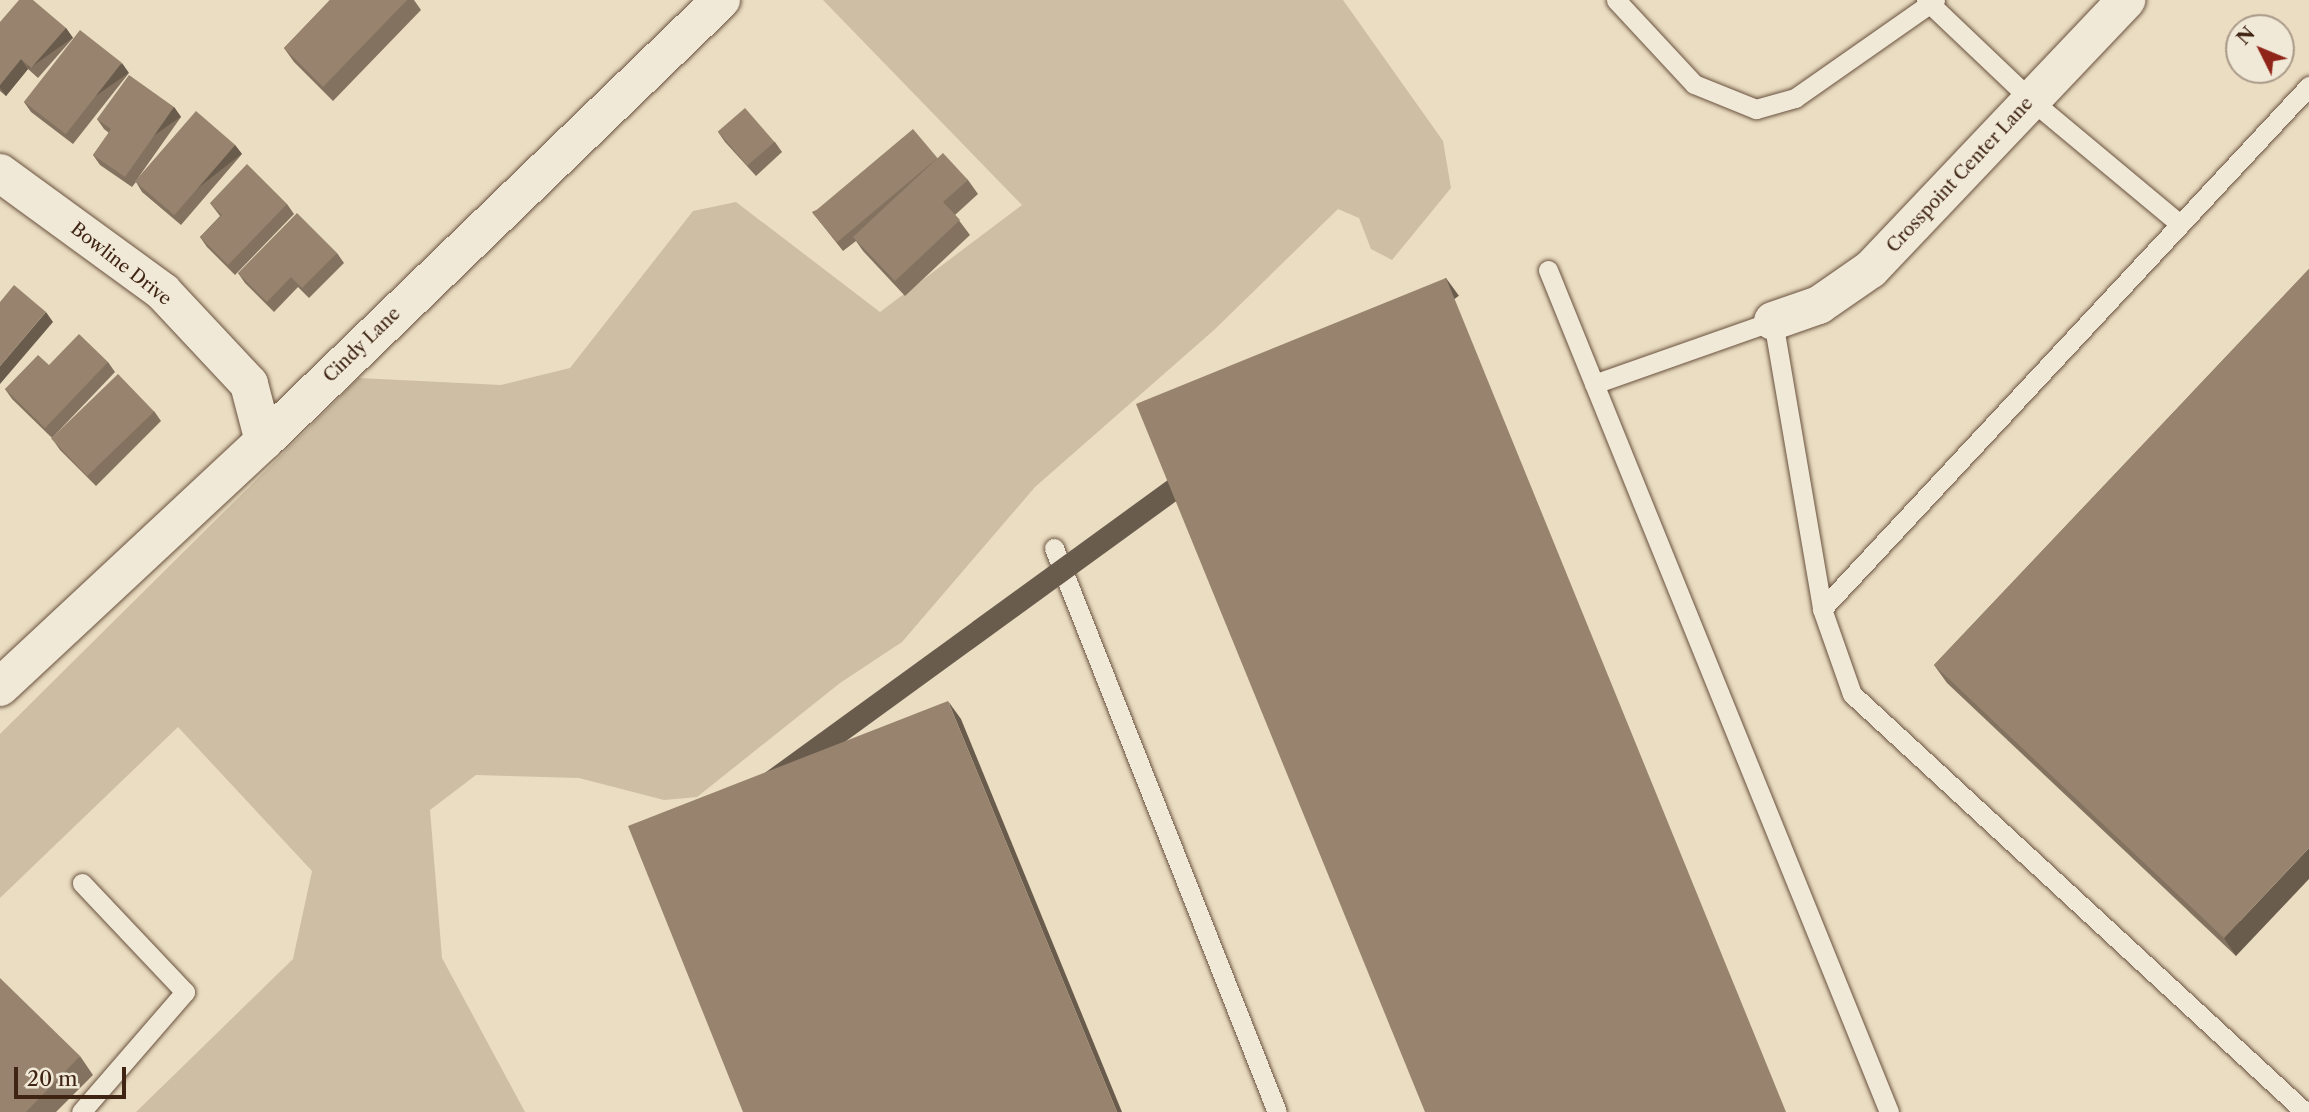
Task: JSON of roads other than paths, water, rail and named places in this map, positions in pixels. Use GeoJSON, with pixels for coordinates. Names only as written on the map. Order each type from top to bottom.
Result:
{"type":"FeatureCollection","features":[{"type":"Feature","properties":{"kind":"main road","name":"Cindy Lane"},"geometry":{"type":"LineString","coordinates":[[0,687],[264,441],[721,0]]}},
{"type":"Feature","properties":{"kind":"main road","name":"Crosspoint Center Lane"},"geometry":{"type":"LineString","coordinates":[[1773,321],[1819,305],[1871,270],[2126,0]]}},
{"type":"Feature","properties":{"kind":"main road","name":"Bowline Drive"},"geometry":{"type":"LineString","coordinates":[[2,180],[163,292],[249,384],[264,441]]}},
{"type":"Feature","properties":{"kind":"lane"},"geometry":{"type":"LineString","coordinates":[[1616,0],[1694,84],[1756,109],[1795,98],[1930,2],[2031,100],[2180,224]]}},
{"type":"Feature","properties":{"kind":"lane"},"geometry":{"type":"LineString","coordinates":[[1822,609],[2309,86]]}},
{"type":"Feature","properties":{"kind":"lane"},"geometry":{"type":"LineString","coordinates":[[1548,270],[1889,1112]]}},
{"type":"Feature","properties":{"kind":"lane"},"geometry":{"type":"LineString","coordinates":[[1594,384],[1773,321],[1822,609],[1852,694],[1873,718],[2305,1112]]}},
{"type":"Feature","properties":{"kind":"lane"},"geometry":{"type":"LineString","coordinates":[[1054,548],[1277,1112]]}},
{"type":"Feature","properties":{"kind":"lane"},"geometry":{"type":"LineString","coordinates":[[80,1112],[186,992],[82,883]]}}]}
